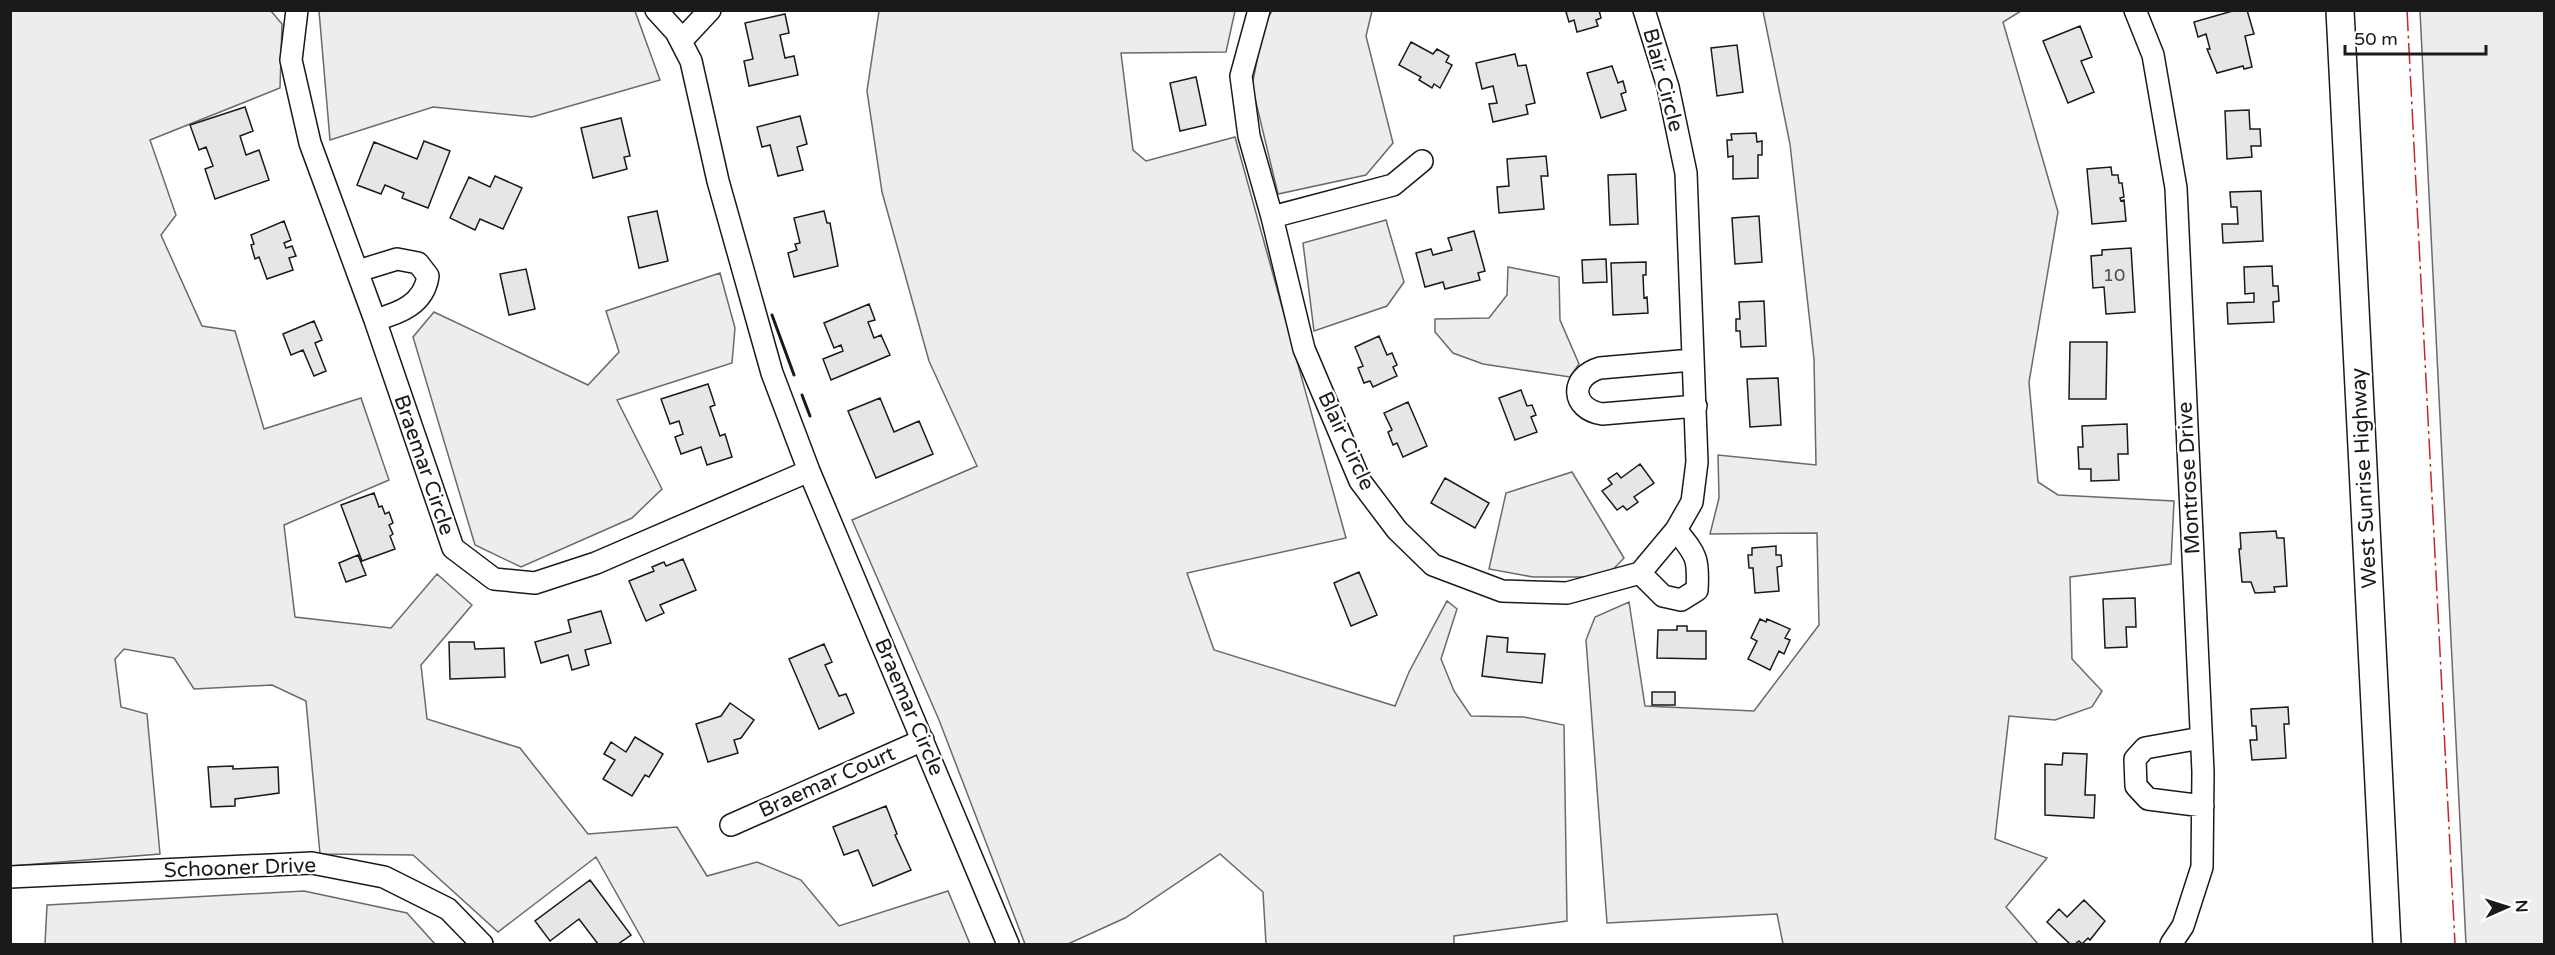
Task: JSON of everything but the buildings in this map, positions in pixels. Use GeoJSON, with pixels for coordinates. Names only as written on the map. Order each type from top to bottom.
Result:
{"type":"FeatureCollection","features":[{"type":"Feature","properties":{"kind":"main road","name":"West Sunrise Highway"},"geometry":{"type":"LineString","coordinates":[[2340,10],[2387,945]]}},
{"type":"Feature","properties":{"kind":"street","name":"Braemar Circle"},"geometry":{"type":"LineString","coordinates":[[297,10],[291,60],[310,143],[358,271],[453,548],[494,579],[535,583],[596,563],[809,471]]}},
{"type":"Feature","properties":{"kind":"street","name":"Braemar Circle"},"geometry":{"type":"LineString","coordinates":[[656,10],[676,32],[691,61],[718,181],[772,373],[809,471],[1008,945]]}},
{"type":"Feature","properties":{"kind":"street"},"geometry":{"type":"LineString","coordinates":[[681,41],[710,10]]}},
{"type":"Feature","properties":{"kind":"street","name":"Blair Circle"},"geometry":{"type":"LineString","coordinates":[[1259,10],[1241,76],[1248,136],[1272,217],[1304,349],[1360,481],[1397,530],[1433,565],[1502,591],[1567,593],[1640,573],[1676,530],[1692,502],[1697,462],[1696,406],[1692,360],[1686,172],[1668,87],[1644,10]]}},
{"type":"Feature","properties":{"kind":"street","name":"Montrose Drive"},"geometry":{"type":"LineString","coordinates":[[2135,10],[2153,55],[2176,188],[2201,738],[2202,867],[2183,926],[2171,945]]}},
{"type":"Feature","properties":{"kind":"street"},"geometry":{"type":"LineString","coordinates":[[1272,217],[1394,185],[1422,161]]}},
{"type":"Feature","properties":{"kind":"street"},"geometry":{"type":"LineString","coordinates":[[358,271],[381,262],[397,259],[418,263],[428,276],[426,289],[415,302],[397,314],[375,320]]}},
{"type":"Feature","properties":{"kind":"street"},"geometry":{"type":"LineString","coordinates":[[1692,360],[1600,368],[1588,372],[1580,381],[1577,393],[1581,404],[1590,412],[1602,414],[1696,406]]}},
{"type":"Feature","properties":{"kind":"street"},"geometry":{"type":"LineString","coordinates":[[1640,573],[1663,596],[1681,600],[1697,590],[1699,565],[1676,530]]}},
{"type":"Feature","properties":{"kind":"street"},"geometry":{"type":"LineString","coordinates":[[2201,738],[2145,748],[2134,759],[2136,786],[2148,800],[2203,806]]}},
{"type":"Feature","properties":{"kind":"street","name":"Braemar Court"},"geometry":{"type":"LineString","coordinates":[[731,825],[923,740]]}},
{"type":"Feature","properties":{"kind":"street","name":"Schooner Drive"},"geometry":{"type":"LineString","coordinates":[[10,877],[312,862],[384,877],[448,909],[482,945]]}},
{"type":"Feature","properties":{"kind":"shaded area"},"geometry":{"type":"Polygon","coordinates":[[[11,11],[271,11],[282,24],[280,88],[150,140],[176,215],[161,235],[202,326],[235,331],[264,429],[361,398],[389,480],[284,525],[295,617],[391,628],[437,574],[472,605],[421,665],[427,719],[520,748],[588,834],[677,827],[707,876],[757,862],[801,880],[839,926],[948,891],[970,944],[645,944],[596,857],[498,932],[413,855],[320,854],[306,701],[272,685],[194,689],[174,658],[124,649],[115,659],[121,707],[147,714],[160,854],[11,866],[11,11]]]}},
{"type":"Feature","properties":{"kind":"shaded area"},"geometry":{"type":"Polygon","coordinates":[[[319,11],[635,11],[660,80],[532,117],[433,107],[330,140],[319,11]]]}},
{"type":"Feature","properties":{"kind":"shaded area"},"geometry":{"type":"Polygon","coordinates":[[[879,11],[1235,11],[1226,52],[1121,53],[1133,150],[1146,161],[1235,137],[1346,538],[1187,573],[1214,650],[1395,706],[1409,672],[1447,601],[1457,609],[1441,659],[1454,691],[1471,716],[1524,717],[1564,725],[1567,921],[1454,936],[1454,944],[1266,944],[1263,892],[1220,854],[1125,918],[1068,944],[1025,944],[939,720],[852,520],[977,466],[929,361],[882,192],[867,91],[879,11]]]}},
{"type":"Feature","properties":{"kind":"shaded area"},"geometry":{"type":"Polygon","coordinates":[[[1272,11],[1372,11],[1366,36],[1393,143],[1366,175],[1278,194],[1252,86],[1264,24],[1272,11]]]}},
{"type":"Feature","properties":{"kind":"shaded area"},"geometry":{"type":"Polygon","coordinates":[[[1763,11],[2021,11],[2003,22],[2058,212],[2029,382],[2038,482],[2058,495],[2174,501],[2171,564],[2070,577],[2072,659],[2102,691],[2092,707],[2055,720],[2009,716],[1995,839],[2047,858],[2006,907],[2038,944],[1783,944],[1777,914],[1607,923],[1586,640],[1595,617],[1629,602],[1645,706],[1754,711],[1819,625],[1817,533],[1710,534],[1719,498],[1718,455],[1816,465],[1814,359],[1790,144],[1763,11]]]}},
{"type":"Feature","properties":{"kind":"shaded area"},"geometry":{"type":"Polygon","coordinates":[[[2420,11],[2544,11],[2544,944],[2466,944],[2420,11]]]}},
{"type":"Feature","properties":{"kind":"shaded area"},"geometry":{"type":"Polygon","coordinates":[[[1386,220],[1404,282],[1387,306],[1314,331],[1303,243],[1386,220]]]}},
{"type":"Feature","properties":{"kind":"shaded area"},"geometry":{"type":"Polygon","coordinates":[[[1508,267],[1559,277],[1560,320],[1579,364],[1570,377],[1483,364],[1453,353],[1435,332],[1435,319],[1489,318],[1507,295],[1508,267]]]}},
{"type":"Feature","properties":{"kind":"shaded area"},"geometry":{"type":"Polygon","coordinates":[[[720,273],[735,328],[732,363],[617,400],[662,489],[632,518],[521,567],[475,545],[413,337],[434,312],[588,385],[619,352],[606,311],[720,273]]]}},
{"type":"Feature","properties":{"kind":"shaded area"},"geometry":{"type":"Polygon","coordinates":[[[1572,472],[1624,558],[1606,577],[1533,577],[1489,569],[1506,493],[1572,472]]]}},
{"type":"Feature","properties":{"kind":"shaded area"},"geometry":{"type":"Polygon","coordinates":[[[304,891],[407,913],[435,944],[45,944],[47,905],[304,891]]]}},
{"type":"Feature","properties":{"kind":"wall"},"geometry":{"type":"LineString","coordinates":[[772,315],[794,375]]}},
{"type":"Feature","properties":{"kind":"wall"},"geometry":{"type":"LineString","coordinates":[[802,395],[810,416]]}},
{"type":"Feature","properties":{"kind":"power"},"geometry":{"type":"LineString","coordinates":[[2407,10],[2455,944]]}}]}
